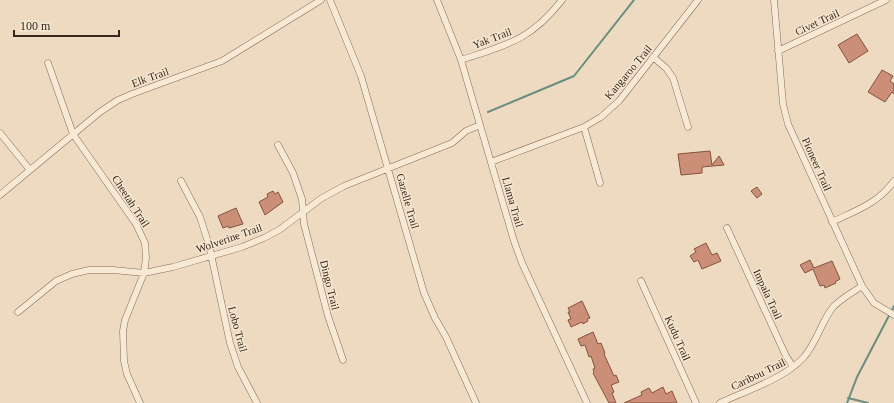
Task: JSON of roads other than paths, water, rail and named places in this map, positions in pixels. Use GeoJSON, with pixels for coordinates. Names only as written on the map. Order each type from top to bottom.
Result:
{"type":"FeatureCollection","features":[{"type":"Feature","properties":{"kind":"street","name":"Elk Trail"},"geometry":{"type":"LineString","coordinates":[[0,195],[100,112],[118,100],[222,61],[322,0]]}},
{"type":"Feature","properties":{"kind":"street","name":"Gazelle Trail"},"geometry":{"type":"LineString","coordinates":[[330,0],[361,76],[424,293],[476,403]]}},
{"type":"Feature","properties":{"kind":"street","name":"Llama Trail"},"geometry":{"type":"LineString","coordinates":[[437,0],[461,60],[514,241],[522,263],[587,403]]}},
{"type":"Feature","properties":{"kind":"street","name":"Yak Trail"},"geometry":{"type":"LineString","coordinates":[[461,60],[505,46],[520,39],[534,30],[547,18],[562,0]]}},
{"type":"Feature","properties":{"kind":"street","name":"Kangaroo Trail"},"geometry":{"type":"LineString","coordinates":[[491,162],[584,127],[601,117],[619,101],[698,0]]}},
{"type":"Feature","properties":{"kind":"street","name":"Pioneer Trail"},"geometry":{"type":"LineString","coordinates":[[774,0],[783,104],[788,124],[862,286],[874,303],[894,315]]}},
{"type":"Feature","properties":{"kind":"street","name":"Civet Trail"},"geometry":{"type":"LineString","coordinates":[[778,51],[886,0]]}},
{"type":"Feature","properties":{"kind":"street"},"geometry":{"type":"LineString","coordinates":[[653,57],[666,68],[673,78],[688,127]]}},
{"type":"Feature","properties":{"kind":"street","name":"Cheetah Trail"},"geometry":{"type":"LineString","coordinates":[[48,64],[73,134],[136,224],[145,243],[146,258],[144,273],[125,320],[123,331],[124,361],[127,374],[140,403]]}},
{"type":"Feature","properties":{"kind":"street","name":"Wolverine Trail"},"geometry":{"type":"LineString","coordinates":[[18,312],[56,281],[72,274],[89,270],[113,270],[144,273],[173,267],[242,247],[279,230],[322,198],[344,186],[452,143],[466,131],[480,125]]}},
{"type":"Feature","properties":{"kind":"street"},"geometry":{"type":"LineString","coordinates":[[584,127],[600,183]]}},
{"type":"Feature","properties":{"kind":"street"},"geometry":{"type":"LineString","coordinates":[[0,133],[30,170]]}},
{"type":"Feature","properties":{"kind":"street","name":"Dingo Trail"},"geometry":{"type":"LineString","coordinates":[[278,145],[293,174],[302,199],[304,224],[328,316],[343,360]]}},
{"type":"Feature","properties":{"kind":"street"},"geometry":{"type":"LineString","coordinates":[[832,222],[876,200],[894,180]]}},
{"type":"Feature","properties":{"kind":"street","name":"Lobo Trail"},"geometry":{"type":"LineString","coordinates":[[181,181],[200,217],[208,245],[230,343],[238,367],[257,403]]}},
{"type":"Feature","properties":{"kind":"street","name":"Impala Trail"},"geometry":{"type":"LineString","coordinates":[[726,228],[786,356],[793,367]]}},
{"type":"Feature","properties":{"kind":"street","name":"Kudu Trail"},"geometry":{"type":"LineString","coordinates":[[641,281],[696,403]]}},
{"type":"Feature","properties":{"kind":"street","name":"Caribou Trail"},"geometry":{"type":"LineString","coordinates":[[720,403],[782,375],[793,367],[810,349],[834,306],[862,286]]}},
{"type":"Feature","properties":{"kind":"waterway"},"geometry":{"type":"LineString","coordinates":[[488,112],[574,76],[634,0]]}},
{"type":"Feature","properties":{"kind":"waterway"},"geometry":{"type":"LineString","coordinates":[[847,403],[857,377],[894,306]]}},
{"type":"Feature","properties":{"kind":"waterway"},"geometry":{"type":"LineString","coordinates":[[848,398],[868,403]]}}]}
